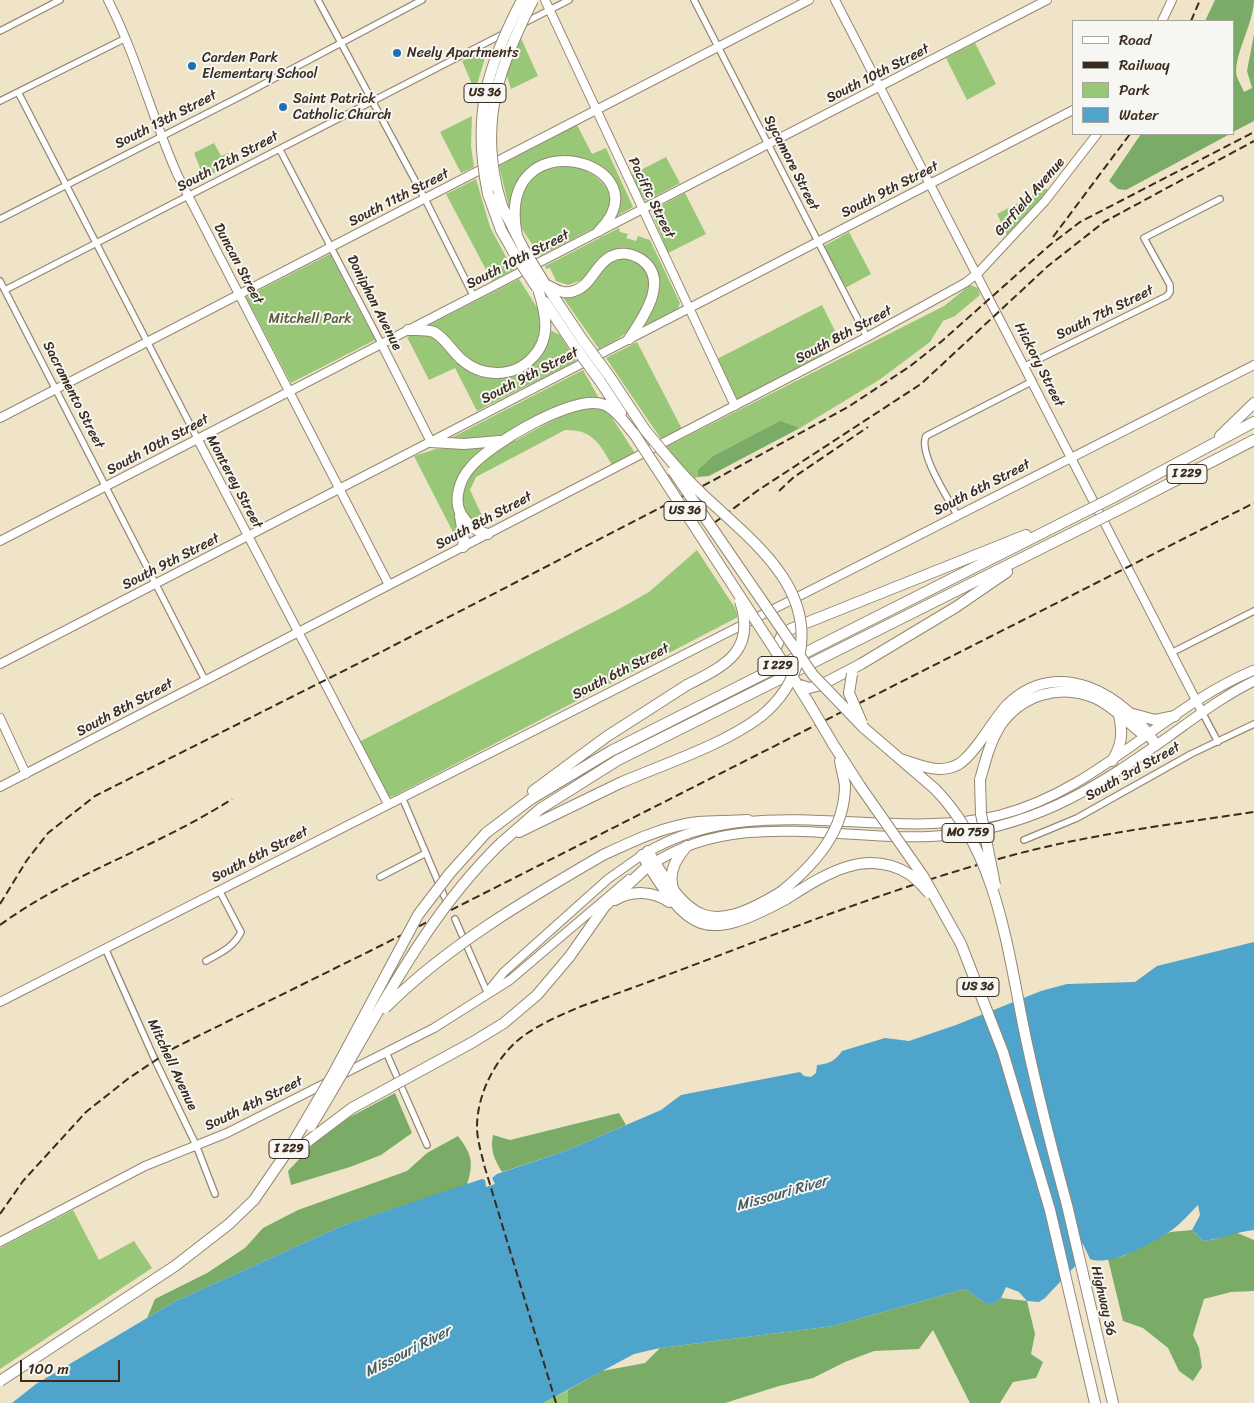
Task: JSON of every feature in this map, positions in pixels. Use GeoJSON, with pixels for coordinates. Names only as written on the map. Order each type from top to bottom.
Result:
{"type":"FeatureCollection","features":[{"type":"Feature","properties":{"kind":"highway","name":"US 36"},"geometry":{"type":"LineString","coordinates":[[522,0],[503,36],[486,83],[480,133],[481,154],[488,194],[501,230],[514,253],[578,342],[645,430],[783,633],[821,685],[864,728],[946,800],[971,838],[1000,911]]}},
{"type":"Feature","properties":{"kind":"highway","name":"US 36"},"geometry":{"type":"LineString","coordinates":[[533,0],[503,64],[492,108],[492,168],[502,206],[540,288]]}},
{"type":"Feature","properties":{"kind":"highway"},"geometry":{"type":"LineString","coordinates":[[516,236],[514,210],[522,185],[538,168],[561,161],[577,162],[593,168],[606,178],[614,191],[617,204],[615,210],[609,221],[599,231]]}},
{"type":"Feature","properties":{"kind":"highway"},"geometry":{"type":"LineString","coordinates":[[408,330],[424,330],[435,333],[461,359],[479,371],[495,374],[511,372],[533,358],[542,343],[545,334],[546,315],[540,288],[572,292],[582,287],[601,263],[611,256],[623,253],[640,259],[652,272],[653,297],[649,308],[629,339]]}},
{"type":"Feature","properties":{"kind":"highway","name":"US 36"},"geometry":{"type":"LineString","coordinates":[[605,379],[635,435],[736,588],[860,786],[941,906],[961,944],[1003,1052],[1050,1210],[1095,1403]]}},
{"type":"Feature","properties":{"kind":"highway"},"geometry":{"type":"LineString","coordinates":[[462,547],[464,540],[459,510],[459,491],[470,467],[483,455],[510,438],[565,409],[593,403],[606,405],[612,409],[635,435]]}},
{"type":"Feature","properties":{"kind":"highway"},"geometry":{"type":"LineString","coordinates":[[1214,442],[1254,403]]}},
{"type":"Feature","properties":{"kind":"highway","name":"I 229"},"geometry":{"type":"LineString","coordinates":[[0,1381],[175,1266],[229,1224],[254,1200],[291,1146],[348,1046],[418,915],[450,873],[486,833],[531,799],[611,751],[1112,498],[1254,422]]}},
{"type":"Feature","properties":{"kind":"highway"},"geometry":{"type":"LineString","coordinates":[[501,843],[552,814],[717,741],[760,716],[774,704],[789,683],[796,668],[803,636],[800,618],[793,594],[778,569],[767,555],[691,483],[645,430]]}},
{"type":"Feature","properties":{"kind":"highway"},"geometry":{"type":"LineString","coordinates":[[431,442],[477,444],[510,438]]}},
{"type":"Feature","properties":{"kind":"highway","name":"I 229"},"geometry":{"type":"LineString","coordinates":[[0,1381],[205,1245],[254,1200],[295,1151],[407,965],[456,892],[476,866],[540,809],[618,760],[1254,440]]}},
{"type":"Feature","properties":{"kind":"highway"},"geometry":{"type":"LineString","coordinates":[[459,510],[472,527],[488,534]]}},
{"type":"Feature","properties":{"kind":"highway"},"geometry":{"type":"LineString","coordinates":[[775,649],[783,633],[1015,538],[1049,529]]}},
{"type":"Feature","properties":{"kind":"highway"},"geometry":{"type":"LineString","coordinates":[[797,684],[809,688],[850,673],[861,664],[956,607],[1045,546]]}},
{"type":"Feature","properties":{"kind":"highway"},"geometry":{"type":"LineString","coordinates":[[486,833],[526,796],[586,751],[657,702],[725,662],[742,642],[746,619],[736,588]]}},
{"type":"Feature","properties":{"kind":"highway"},"geometry":{"type":"LineString","coordinates":[[850,673],[851,701],[864,728]]}},
{"type":"Feature","properties":{"kind":"highway"},"geometry":{"type":"LineString","coordinates":[[900,758],[933,769],[942,770],[959,763],[1007,706],[1019,695],[1052,683],[1072,682],[1088,686],[1106,694],[1132,714],[1156,745]]}},
{"type":"Feature","properties":{"kind":"highway"},"geometry":{"type":"LineString","coordinates":[[1000,911],[981,814],[980,780],[991,745],[1001,726],[1027,700],[1061,691],[1095,698],[1148,736]]}},
{"type":"Feature","properties":{"kind":"highway"},"geometry":{"type":"LineString","coordinates":[[1132,714],[1155,720],[1175,716]]}},
{"type":"Feature","properties":{"kind":"highway"},"geometry":{"type":"LineString","coordinates":[[1112,761],[1122,739],[1119,715]]}},
{"type":"Feature","properties":{"kind":"highway"},"geometry":{"type":"LineString","coordinates":[[606,906],[622,896],[648,893],[661,897],[692,920],[717,926],[747,919],[784,895],[808,868],[835,831],[844,804],[845,785],[835,747]]}},
{"type":"Feature","properties":{"kind":"highway"},"geometry":{"type":"LineString","coordinates":[[348,1046],[404,990],[437,962],[557,882],[603,855],[643,837],[675,827],[698,822],[748,820]]}},
{"type":"Feature","properties":{"kind":"highway"},"geometry":{"type":"LineString","coordinates":[[675,894],[671,882],[673,868],[678,855],[687,846]]}},
{"type":"Feature","properties":{"kind":"highway"},"geometry":{"type":"LineString","coordinates":[[645,853],[675,894],[687,907],[700,914],[717,917],[735,914],[784,895],[840,867],[870,863],[884,864],[911,875],[941,906]]}},
{"type":"Feature","properties":{"kind":"highway"},"geometry":{"type":"LineString","coordinates":[[652,864],[662,891],[678,909]]}},
{"type":"Feature","properties":{"kind":"highway"},"geometry":{"type":"LineString","coordinates":[[295,1151],[352,1108],[473,1042],[504,1022],[536,995],[570,956],[606,906],[652,864]]}},
{"type":"Feature","properties":{"kind":"highway","name":"Highway 36"},"geometry":{"type":"LineString","coordinates":[[1000,911],[1039,1098],[1067,1205],[1113,1403]]}},
{"type":"Feature","properties":{"kind":"main road","name":"Duncan Street"},"geometry":{"type":"LineString","coordinates":[[108,0],[126,38],[161,136],[189,197],[389,585]]}},
{"type":"Feature","properties":{"kind":"main road","name":"Pacific Street"},"geometry":{"type":"LineString","coordinates":[[545,0],[735,406]]}},
{"type":"Feature","properties":{"kind":"main road","name":"South 11th Street"},"geometry":{"type":"LineString","coordinates":[[0,418],[809,0]]}},
{"type":"Feature","properties":{"kind":"main road","name":"Hickory Street"},"geometry":{"type":"LineString","coordinates":[[836,0],[1173,652],[1202,712]]}},
{"type":"Feature","properties":{"kind":"main road","name":"South 10th Street"},"geometry":{"type":"LineString","coordinates":[[0,541],[1047,0]]}},
{"type":"Feature","properties":{"kind":"main road"},"geometry":{"type":"LineString","coordinates":[[1162,20],[1172,0]]}},
{"type":"Feature","properties":{"kind":"main road","name":"South 9th Street"},"geometry":{"type":"LineString","coordinates":[[0,664],[1072,111]]}},
{"type":"Feature","properties":{"kind":"main road","name":"Garfield Avenue"},"geometry":{"type":"LineString","coordinates":[[978,273],[1046,201],[1096,135]]}},
{"type":"Feature","properties":{"kind":"main road","name":"South 8th Street"},"geometry":{"type":"LineString","coordinates":[[0,788],[867,337],[922,308],[978,273]]}},
{"type":"Feature","properties":{"kind":"main road","name":"Doniphan Avenue"},"geometry":{"type":"LineString","coordinates":[[381,343],[431,442]]}},
{"type":"Feature","properties":{"kind":"main road","name":"South 6th Street"},"geometry":{"type":"LineString","coordinates":[[0,1002],[1254,365]]}},
{"type":"Feature","properties":{"kind":"main road","name":"Monterey Street"},"geometry":{"type":"LineString","coordinates":[[197,438],[388,804]]}},
{"type":"Feature","properties":{"kind":"main road","name":"MO 759"},"geometry":{"type":"LineString","coordinates":[[748,820],[788,819],[908,826],[969,821],[1001,815],[1051,797],[1112,761],[1196,700],[1254,670]]}},
{"type":"Feature","properties":{"kind":"main road","name":"MO 759"},"geometry":{"type":"LineString","coordinates":[[652,864],[687,846],[748,832],[776,831],[928,837],[996,828],[1024,820],[1076,798],[1106,780],[1202,712],[1254,681]]}},
{"type":"Feature","properties":{"kind":"main road"},"geometry":{"type":"LineString","coordinates":[[0,718],[26,774]]}},
{"type":"Feature","properties":{"kind":"main road"},"geometry":{"type":"LineString","coordinates":[[487,992],[504,972],[559,922],[608,879],[645,853],[684,836],[748,820]]}},
{"type":"Feature","properties":{"kind":"main road"},"geometry":{"type":"LineString","coordinates":[[487,992],[510,980],[618,887],[652,864]]}},
{"type":"Feature","properties":{"kind":"main road","name":"South 4th Street"},"geometry":{"type":"LineString","coordinates":[[0,1242],[145,1166],[227,1133],[386,1052],[453,1017],[487,992]]}},
{"type":"Feature","properties":{"kind":"street"},"geometry":{"type":"LineString","coordinates":[[0,31],[60,0]]}},
{"type":"Feature","properties":{"kind":"street"},"geometry":{"type":"LineString","coordinates":[[318,0],[425,199],[474,297]]}},
{"type":"Feature","properties":{"kind":"street","name":"South 13th Street"},"geometry":{"type":"LineString","coordinates":[[0,219],[422,0]]}},
{"type":"Feature","properties":{"kind":"street","name":"South 12th Street"},"geometry":{"type":"LineString","coordinates":[[5,290],[96,245],[569,0]]}},
{"type":"Feature","properties":{"kind":"street","name":"Sycamore Street"},"geometry":{"type":"LineString","coordinates":[[694,0],[867,337]]}},
{"type":"Feature","properties":{"kind":"street"},"geometry":{"type":"LineString","coordinates":[[0,101],[126,38]]}},
{"type":"Feature","properties":{"kind":"street","name":"Monterey Street"},"geometry":{"type":"LineString","coordinates":[[18,92],[197,438]]}},
{"type":"Feature","properties":{"kind":"street","name":"Doniphan Avenue"},"geometry":{"type":"LineString","coordinates":[[280,150],[381,343]]}},
{"type":"Feature","properties":{"kind":"street","name":"South 7th Street"},"geometry":{"type":"LineString","coordinates":[[1025,366],[1167,296],[1170,292],[1170,285],[1144,238],[1220,199]]}},
{"type":"Feature","properties":{"kind":"street","name":"Sacramento Street"},"geometry":{"type":"LineString","coordinates":[[0,281],[205,680]]}},
{"type":"Feature","properties":{"kind":"street"},"geometry":{"type":"LineString","coordinates":[[957,515],[925,450],[924,441],[926,436],[934,429],[1033,381]]}},
{"type":"Feature","properties":{"kind":"street"},"geometry":{"type":"LineString","coordinates":[[1173,652],[1254,611]]}},
{"type":"Feature","properties":{"kind":"street","name":"Hickory Street"},"geometry":{"type":"LineString","coordinates":[[1202,712],[1218,742]]}},
{"type":"Feature","properties":{"kind":"street","name":"South 3rd Street"},"geometry":{"type":"LineString","coordinates":[[1024,840],[1077,818],[1113,796],[1254,724]]}},
{"type":"Feature","properties":{"kind":"street"},"geometry":{"type":"LineString","coordinates":[[402,797],[445,898]]}},
{"type":"Feature","properties":{"kind":"street"},"geometry":{"type":"LineString","coordinates":[[380,877],[426,853]]}},
{"type":"Feature","properties":{"kind":"street"},"geometry":{"type":"LineString","coordinates":[[206,961],[227,949],[241,932],[219,890]]}},
{"type":"Feature","properties":{"kind":"street"},"geometry":{"type":"LineString","coordinates":[[455,919],[487,992]]}},
{"type":"Feature","properties":{"kind":"street","name":"Mitchell Avenue"},"geometry":{"type":"LineString","coordinates":[[105,948],[154,1060],[196,1145],[215,1194]]}},
{"type":"Feature","properties":{"kind":"street"},"geometry":{"type":"LineString","coordinates":[[386,1052],[427,1145]]}},
{"type":"Feature","properties":{"kind":"green space"},"geometry":{"type":"Polygon","coordinates":[[[1215,0],[1254,0],[1251,19],[1240,50],[1236,69],[1237,77],[1244,92],[1252,88],[1247,71],[1254,34],[1254,121],[1234,131],[1234,20],[1205,20],[1215,0]]]}},
{"type":"Feature","properties":{"kind":"green space"},"geometry":{"type":"Polygon","coordinates":[[[520,36],[538,76],[511,89],[506,73],[520,36]]]}},
{"type":"Feature","properties":{"kind":"green space"},"geometry":{"type":"Polygon","coordinates":[[[975,43],[996,84],[967,100],[946,58],[975,43]]]}},
{"type":"Feature","properties":{"kind":"green space"},"geometry":{"type":"Polygon","coordinates":[[[488,48],[475,91],[462,61],[488,48]]]}},
{"type":"Feature","properties":{"kind":"green space"},"geometry":{"type":"Polygon","coordinates":[[[472,116],[471,146],[474,167],[461,173],[440,132],[472,116]]]}},
{"type":"Feature","properties":{"kind":"green space"},"geometry":{"type":"Polygon","coordinates":[[[577,125],[592,154],[606,148],[633,207],[615,217],[619,202],[617,191],[610,182],[579,159],[564,156],[555,157],[531,167],[520,178],[514,188],[509,207],[499,166],[577,125]]]}},
{"type":"Feature","properties":{"kind":"green space"},"geometry":{"type":"Polygon","coordinates":[[[1140,135],[1228,135],[1126,190],[1118,189],[1109,181],[1140,135]]]}},
{"type":"Feature","properties":{"kind":"green space"},"geometry":{"type":"Polygon","coordinates":[[[214,143],[221,156],[228,153],[233,163],[204,178],[194,153],[214,143]]]}},
{"type":"Feature","properties":{"kind":"green space"},"geometry":{"type":"Polygon","coordinates":[[[666,157],[680,183],[647,201],[644,200],[631,175],[666,157]]]}},
{"type":"Feature","properties":{"kind":"green space"},"geometry":{"type":"Polygon","coordinates":[[[576,166],[599,179],[613,201],[598,226],[540,256],[518,223],[521,191],[530,177],[537,173],[552,168],[576,166]]]}},
{"type":"Feature","properties":{"kind":"green space"},"geometry":{"type":"Polygon","coordinates":[[[476,179],[490,227],[513,270],[492,281],[446,194],[476,179]]]}},
{"type":"Feature","properties":{"kind":"green space"},"geometry":{"type":"Polygon","coordinates":[[[1045,189],[1049,189],[1049,191],[1008,237],[997,214],[1045,189]]]}},
{"type":"Feature","properties":{"kind":"green space"},"geometry":{"type":"Polygon","coordinates":[[[685,193],[706,234],[668,253],[651,211],[685,193]]]}},
{"type":"Feature","properties":{"kind":"green space"},"geometry":{"type":"Polygon","coordinates":[[[619,228],[620,232],[628,234],[626,238],[636,241],[638,236],[650,240],[680,303],[678,309],[644,326],[656,299],[640,255],[602,257],[580,283],[579,281],[568,285],[556,281],[550,268],[546,269],[545,266],[619,228]]]}},
{"type":"Feature","properties":{"kind":"green space"},"geometry":{"type":"Polygon","coordinates":[[[849,232],[871,274],[845,288],[824,246],[849,232]]]}},
{"type":"Feature","properties":{"kind":"green space","name":"Mitchell Park"},"geometry":{"type":"Polygon","coordinates":[[[330,254],[375,340],[291,383],[246,297],[330,254]]]}},
{"type":"Feature","properties":{"kind":"green space"},"geometry":{"type":"Polygon","coordinates":[[[628,257],[639,262],[645,269],[648,277],[648,295],[634,326],[620,337],[599,349],[562,296],[614,258],[628,257]]]}},
{"type":"Feature","properties":{"kind":"green space"},"geometry":{"type":"Polygon","coordinates":[[[519,279],[538,309],[541,329],[539,340],[525,359],[506,369],[481,368],[425,327],[519,279]]]}},
{"type":"Feature","properties":{"kind":"green space"},"geometry":{"type":"Polygon","coordinates":[[[970,285],[978,288],[980,295],[955,316],[943,321],[930,342],[879,380],[800,428],[779,422],[713,456],[699,470],[698,477],[690,481],[666,447],[944,306],[970,285]]]}},
{"type":"Feature","properties":{"kind":"green space"},"geometry":{"type":"Polygon","coordinates":[[[822,305],[838,337],[819,346],[824,356],[740,399],[735,398],[717,359],[822,305]]]}},
{"type":"Feature","properties":{"kind":"green space"},"geometry":{"type":"Polygon","coordinates":[[[552,331],[560,335],[576,361],[477,411],[455,368],[429,380],[407,337],[418,334],[427,335],[435,339],[463,366],[471,371],[480,375],[494,376],[509,375],[552,331]]]}},
{"type":"Feature","properties":{"kind":"green space"},"geometry":{"type":"Polygon","coordinates":[[[637,342],[682,429],[661,439],[606,358],[637,342]]]}},
{"type":"Feature","properties":{"kind":"green space"},"geometry":{"type":"Polygon","coordinates":[[[583,370],[600,400],[498,438],[451,438],[583,370]]]}},
{"type":"Feature","properties":{"kind":"green space"},"geometry":{"type":"Polygon","coordinates":[[[600,408],[609,413],[635,453],[612,465],[599,444],[589,435],[574,430],[565,430],[476,477],[470,490],[486,524],[485,527],[482,527],[474,524],[461,505],[461,495],[464,484],[478,464],[498,448],[567,414],[600,408]]]}},
{"type":"Feature","properties":{"kind":"green space"},"geometry":{"type":"Polygon","coordinates":[[[780,421],[800,428],[709,476],[698,477],[698,470],[713,456],[780,421]]]}},
{"type":"Feature","properties":{"kind":"green space"},"geometry":{"type":"Polygon","coordinates":[[[492,446],[461,473],[457,522],[460,537],[458,542],[414,456],[436,449],[492,446]]]}},
{"type":"Feature","properties":{"kind":"green space"},"geometry":{"type":"Polygon","coordinates":[[[697,550],[735,608],[738,617],[389,797],[359,742],[649,592],[697,550]]]}},
{"type":"Feature","properties":{"kind":"green space"},"geometry":{"type":"Polygon","coordinates":[[[395,1093],[412,1133],[381,1155],[350,1167],[291,1185],[288,1171],[321,1136],[350,1117],[395,1093]]]}},
{"type":"Feature","properties":{"kind":"green space"},"geometry":{"type":"Polygon","coordinates":[[[619,1113],[626,1125],[568,1150],[502,1172],[492,1150],[493,1135],[510,1140],[619,1113]]]}},
{"type":"Feature","properties":{"kind":"green space"},"geometry":{"type":"Polygon","coordinates":[[[458,1136],[469,1154],[471,1164],[467,1185],[344,1225],[174,1302],[147,1318],[155,1299],[207,1273],[245,1248],[263,1228],[298,1210],[407,1171],[427,1153],[458,1136]]]}},
{"type":"Feature","properties":{"kind":"green space"},"geometry":{"type":"Polygon","coordinates":[[[73,1210],[99,1260],[134,1241],[152,1268],[0,1369],[0,1248],[73,1210]]]}},
{"type":"Feature","properties":{"kind":"green space"},"geometry":{"type":"Polygon","coordinates":[[[1192,1230],[1203,1241],[1216,1239],[1235,1232],[1254,1240],[1254,1291],[1231,1292],[1204,1299],[1193,1335],[1199,1348],[1202,1367],[1193,1381],[1179,1371],[1168,1348],[1143,1328],[1123,1321],[1108,1259],[1123,1256],[1170,1232],[1192,1230]]]}},
{"type":"Feature","properties":{"kind":"green space"},"geometry":{"type":"Polygon","coordinates":[[[965,1289],[985,1303],[995,1303],[1001,1298],[1027,1301],[1035,1334],[1031,1354],[1043,1362],[1036,1378],[1013,1382],[1000,1403],[970,1403],[933,1330],[919,1349],[874,1351],[845,1362],[813,1378],[779,1386],[725,1403],[568,1403],[568,1390],[602,1371],[645,1363],[660,1348],[833,1326],[965,1289]]]}},
{"type":"Feature","properties":{"kind":"green space"},"geometry":{"type":"Polygon","coordinates":[[[568,1390],[568,1403],[543,1403],[568,1390]]]}},
{"type":"Feature","properties":{"kind":"water","name":"Missouri River"},"geometry":{"type":"Polygon","coordinates":[[[1254,942],[1254,1230],[1203,1241],[1192,1230],[1200,1215],[1198,1205],[1181,1223],[1169,1232],[1131,1253],[1098,1261],[1090,1259],[1083,1244],[1079,1246],[1077,1264],[1039,1302],[1027,1301],[1019,1292],[1006,1287],[1001,1298],[995,1303],[985,1303],[965,1289],[833,1326],[660,1348],[634,1354],[543,1403],[12,1403],[36,1384],[174,1302],[344,1225],[482,1179],[485,1180],[486,1187],[495,1184],[492,1178],[497,1174],[568,1150],[661,1110],[681,1095],[800,1072],[804,1076],[811,1077],[816,1073],[817,1065],[831,1061],[842,1051],[885,1038],[909,1041],[956,1025],[1041,991],[1067,984],[1135,982],[1157,966],[1254,942]]]}},
{"type":"Feature","properties":{"kind":"railway"},"geometry":{"type":"LineString","coordinates":[[1191,20],[1200,0]]}},
{"type":"Feature","properties":{"kind":"railway"},"geometry":{"type":"LineString","coordinates":[[0,904],[27,860],[48,833],[95,796],[381,652],[714,480],[848,407],[909,367],[942,341],[1050,245],[1080,222],[1254,132]]}},
{"type":"Feature","properties":{"kind":"railway"},"geometry":{"type":"LineString","coordinates":[[1053,237],[1129,135]]}},
{"type":"Feature","properties":{"kind":"railway"},"geometry":{"type":"LineString","coordinates":[[714,523],[757,491],[921,384],[1048,266],[1104,222],[1254,141]]}},
{"type":"Feature","properties":{"kind":"railway"},"geometry":{"type":"LineString","coordinates":[[779,491],[794,477],[868,427]]}},
{"type":"Feature","properties":{"kind":"railway"},"geometry":{"type":"LineString","coordinates":[[0,1214],[23,1181],[86,1112],[129,1078],[174,1048],[382,945],[1254,503]]}},
{"type":"Feature","properties":{"kind":"railway"},"geometry":{"type":"LineString","coordinates":[[0,925],[56,890],[175,832],[232,799]]}},
{"type":"Feature","properties":{"kind":"railway"},"geometry":{"type":"LineString","coordinates":[[556,1403],[485,1168],[477,1130],[480,1103],[484,1089],[497,1064],[516,1042],[540,1026],[582,1006],[796,926],[958,871],[1072,841],[1254,812]]}},
{"type":"Feature","properties":{"kind":"place","name":"Neely Apartments"},"geometry":{"type":"Point","coordinates":[397,53]}},
{"type":"Feature","properties":{"kind":"place","name":"Carden Park Elementary School"},"geometry":{"type":"Point","coordinates":[192,66]}},
{"type":"Feature","properties":{"kind":"place","name":"Saint Patrick Catholic Church"},"geometry":{"type":"Point","coordinates":[283,107]}}]}
